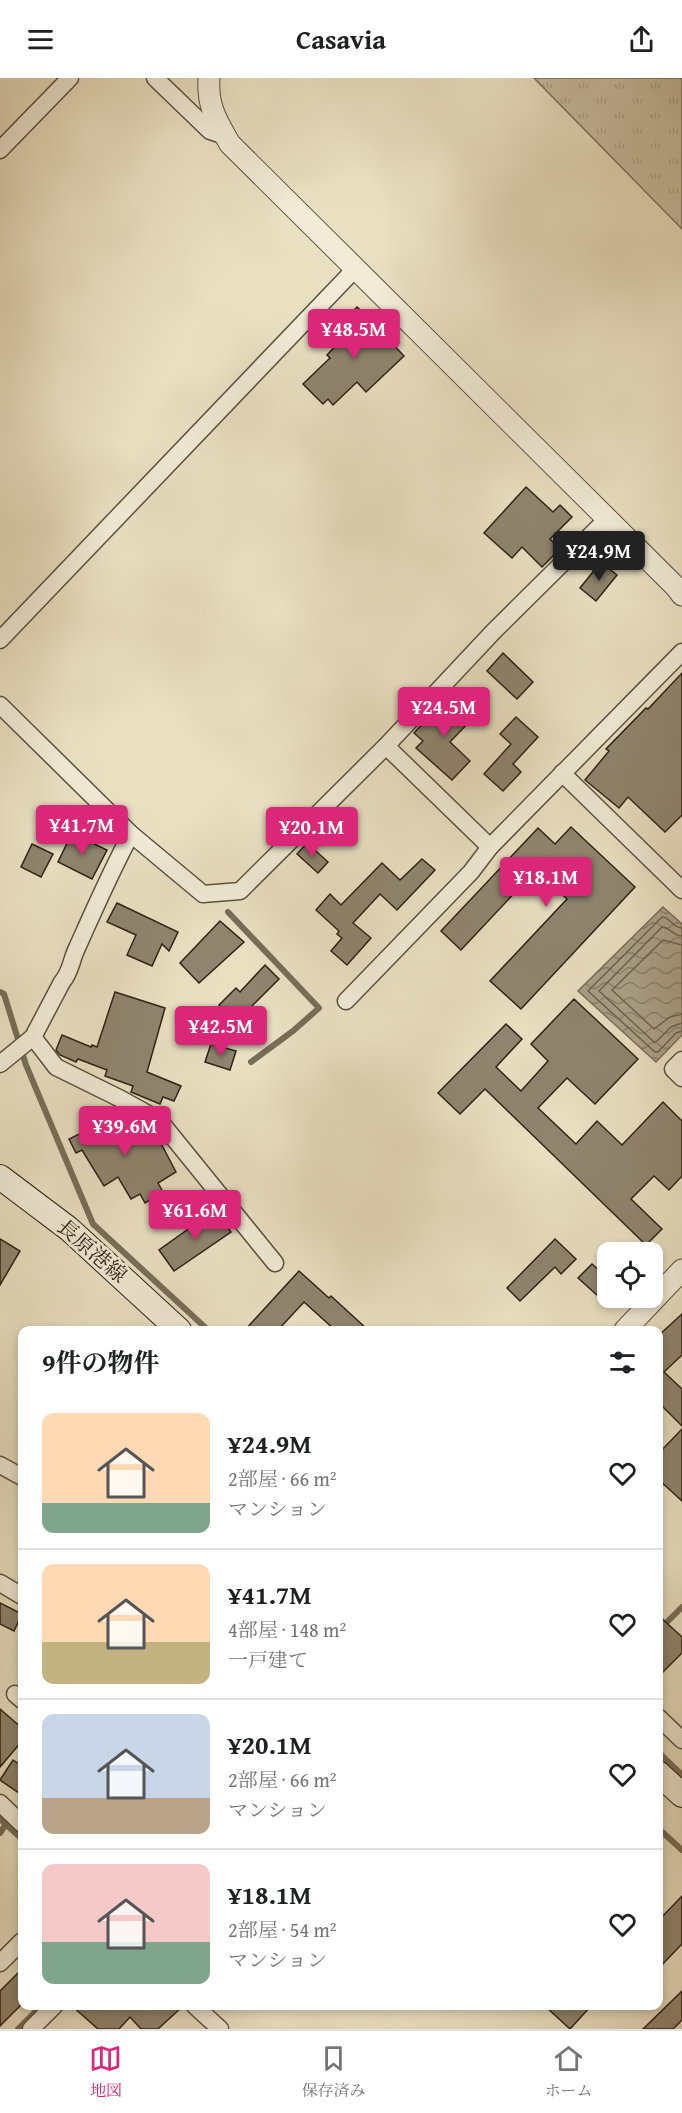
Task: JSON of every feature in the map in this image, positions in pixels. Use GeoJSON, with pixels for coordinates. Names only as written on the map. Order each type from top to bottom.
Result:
{"type":"FeatureCollection","features":[{"type":"Feature","properties":{"kind":"main road","name":"長原港線"},"geometry":{"type":"LineString","coordinates":[[0,1177],[69,1229],[175,1326]]}},
{"type":"Feature","properties":{"kind":"main road"},"geometry":{"type":"LineString","coordinates":[[663,1778],[682,1795]]}},
{"type":"Feature","properties":{"kind":"street"},"geometry":{"type":"LineString","coordinates":[[0,150],[70,78]]}},
{"type":"Feature","properties":{"kind":"street"},"geometry":{"type":"LineString","coordinates":[[155,78],[210,131],[225,136]]}},
{"type":"Feature","properties":{"kind":"street"},"geometry":{"type":"LineString","coordinates":[[209,78],[208,91],[214,118],[230,144],[676,586],[682,595]]}},
{"type":"Feature","properties":{"kind":"street"},"geometry":{"type":"LineString","coordinates":[[0,640],[355,269]]}},
{"type":"Feature","properties":{"kind":"street"},"geometry":{"type":"LineString","coordinates":[[0,705],[131,834],[203,894],[240,891],[386,746],[494,631],[607,519]]}},
{"type":"Feature","properties":{"kind":"street"},"geometry":{"type":"LineString","coordinates":[[346,1001],[471,872],[490,847],[682,652]]}},
{"type":"Feature","properties":{"kind":"street"},"geometry":{"type":"LineString","coordinates":[[386,746],[490,847]]}},
{"type":"Feature","properties":{"kind":"street"},"geometry":{"type":"LineString","coordinates":[[562,773],[682,890]]}},
{"type":"Feature","properties":{"kind":"street"},"geometry":{"type":"LineString","coordinates":[[0,1064],[33,1037],[68,975],[73,957],[110,874],[131,834]]}},
{"type":"Feature","properties":{"kind":"street"},"geometry":{"type":"LineString","coordinates":[[33,1037],[56,1068],[159,1120],[275,1263]]}},
{"type":"Feature","properties":{"kind":"street"},"geometry":{"type":"LineString","coordinates":[[682,1060],[673,1069],[682,1078]]}},
{"type":"Feature","properties":{"kind":"street"},"geometry":{"type":"LineString","coordinates":[[629,1326],[682,1270]]}},
{"type":"Feature","properties":{"kind":"street"},"geometry":{"type":"LineString","coordinates":[[0,1465],[18,1475]]}},
{"type":"Feature","properties":{"kind":"street"},"geometry":{"type":"LineString","coordinates":[[0,1583],[18,1594]]}},
{"type":"Feature","properties":{"kind":"street"},"geometry":{"type":"LineString","coordinates":[[663,1722],[682,1740]]}},
{"type":"Feature","properties":{"kind":"street"},"geometry":{"type":"LineString","coordinates":[[0,1803],[18,1820]]}},
{"type":"Feature","properties":{"kind":"street"},"geometry":{"type":"LineString","coordinates":[[0,1963],[18,1945]]}},
{"type":"Feature","properties":{"kind":"street"},"geometry":{"type":"LineString","coordinates":[[32,2029],[50,2010]]}},
{"type":"Feature","properties":{"kind":"street"},"geometry":{"type":"LineString","coordinates":[[199,2010],[220,2029]]}},
{"type":"Feature","properties":{"kind":"green space"},"geometry":{"type":"Polygon","coordinates":[[[534,78],[682,78],[682,229],[534,78]]]}},
{"type":"Feature","properties":{"kind":"water"},"geometry":{"type":"Polygon","coordinates":[[[663,907],[682,924],[682,1035],[656,1062],[578,991],[663,907]]]}},
{"type":"Feature","properties":{"kind":"building"},"geometry":{"type":"Polygon","coordinates":[[[357,307],[382,329],[380,331],[404,356],[366,392],[357,382],[333,405],[328,399],[323,404],[303,384],[330,358],[327,355],[349,332],[341,324],[357,307]]]}},
{"type":"Feature","properties":{"kind":"building"},"geometry":{"type":"Polygon","coordinates":[[[526,487],[553,512],[560,505],[572,517],[550,539],[560,549],[542,567],[522,547],[512,558],[484,533],[526,487]]]}},
{"type":"Feature","properties":{"kind":"building"},"geometry":{"type":"Polygon","coordinates":[[[601,562],[617,575],[596,601],[580,588],[601,562]]]}},
{"type":"Feature","properties":{"kind":"building"},"geometry":{"type":"Polygon","coordinates":[[[503,653],[533,682],[517,699],[487,671],[503,653]]]}},
{"type":"Feature","properties":{"kind":"building"},"geometry":{"type":"Polygon","coordinates":[[[682,673],[682,815],[665,832],[628,797],[619,808],[585,780],[609,751],[606,749],[682,673]]]}},
{"type":"Feature","properties":{"kind":"building"},"geometry":{"type":"Polygon","coordinates":[[[449,696],[472,719],[450,742],[470,761],[452,780],[416,748],[423,741],[414,733],[449,696]]]}},
{"type":"Feature","properties":{"kind":"building"},"geometry":{"type":"Polygon","coordinates":[[[516,717],[538,737],[513,764],[521,772],[503,791],[484,774],[511,744],[500,734],[516,717]]]}},
{"type":"Feature","properties":{"kind":"building"},"geometry":{"type":"Polygon","coordinates":[[[571,827],[635,887],[521,1009],[490,981],[567,899],[536,870],[461,950],[441,931],[538,828],[555,844],[571,827]]]}},
{"type":"Feature","properties":{"kind":"building"},"geometry":{"type":"Polygon","coordinates":[[[72,833],[107,850],[92,879],[58,862],[72,833]]]}},
{"type":"Feature","properties":{"kind":"building"},"geometry":{"type":"Polygon","coordinates":[[[307,843],[328,862],[318,873],[297,854],[307,843]]]}},
{"type":"Feature","properties":{"kind":"building"},"geometry":{"type":"Polygon","coordinates":[[[32,844],[53,854],[41,877],[21,867],[32,844]]]}},
{"type":"Feature","properties":{"kind":"building"},"geometry":{"type":"Polygon","coordinates":[[[422,859],[435,870],[397,910],[380,894],[353,923],[371,938],[347,965],[331,951],[342,938],[337,934],[339,931],[316,910],[330,894],[341,905],[382,863],[400,880],[422,859]]]}},
{"type":"Feature","properties":{"kind":"building"},"geometry":{"type":"Polygon","coordinates":[[[117,903],[178,932],[169,951],[162,944],[152,966],[127,955],[136,935],[107,922],[117,903]]]}},
{"type":"Feature","properties":{"kind":"building"},"geometry":{"type":"Polygon","coordinates":[[[220,921],[244,942],[199,983],[180,963],[220,921]]]}},
{"type":"Feature","properties":{"kind":"building"},"geometry":{"type":"Polygon","coordinates":[[[265,965],[279,979],[236,1022],[219,1005],[236,988],[240,992],[265,965]]]}},
{"type":"Feature","properties":{"kind":"building"},"geometry":{"type":"Polygon","coordinates":[[[115,992],[165,1008],[147,1072],[181,1086],[174,1101],[163,1097],[160,1104],[131,1092],[133,1086],[105,1076],[107,1070],[78,1059],[76,1062],[60,1055],[56,1050],[62,1035],[91,1047],[92,1045],[97,1047],[115,992]]]}},
{"type":"Feature","properties":{"kind":"building"},"geometry":{"type":"Polygon","coordinates":[[[574,999],[638,1059],[595,1104],[567,1078],[538,1108],[576,1144],[597,1121],[622,1145],[663,1102],[682,1121],[682,1176],[669,1190],[654,1176],[631,1199],[662,1229],[649,1242],[643,1242],[485,1089],[460,1114],[438,1093],[506,1024],[522,1039],[496,1067],[521,1091],[548,1061],[531,1044],[574,999]]]}},
{"type":"Feature","properties":{"kind":"building"},"geometry":{"type":"Polygon","coordinates":[[[211,1044],[236,1051],[230,1070],[205,1062],[211,1044]]]}},
{"type":"Feature","properties":{"kind":"building"},"geometry":{"type":"Polygon","coordinates":[[[121,1111],[140,1144],[156,1134],[176,1172],[158,1183],[163,1192],[145,1203],[140,1194],[131,1199],[118,1177],[104,1186],[82,1150],[76,1153],[69,1139],[121,1111]]]}},
{"type":"Feature","properties":{"kind":"building"},"geometry":{"type":"Polygon","coordinates":[[[215,1210],[231,1232],[174,1271],[159,1250],[215,1210]]]}},
{"type":"Feature","properties":{"kind":"building"},"geometry":{"type":"Polygon","coordinates":[[[0,1239],[20,1251],[0,1285],[0,1239]]]}},
{"type":"Feature","properties":{"kind":"building"},"geometry":{"type":"Polygon","coordinates":[[[555,1239],[576,1259],[561,1274],[555,1267],[520,1301],[507,1288],[555,1239]]]}},
{"type":"Feature","properties":{"kind":"building"},"geometry":{"type":"Polygon","coordinates":[[[592,1264],[597,1268],[597,1295],[578,1278],[592,1264]]]}},
{"type":"Feature","properties":{"kind":"building"},"geometry":{"type":"Polygon","coordinates":[[[299,1271],[364,1326],[331,1326],[304,1302],[282,1326],[249,1326],[299,1271]]]}},
{"type":"Feature","properties":{"kind":"building"},"geometry":{"type":"Polygon","coordinates":[[[682,1314],[682,1355],[664,1372],[682,1389],[682,1426],[663,1407],[663,1331],[682,1314]]]}},
{"type":"Feature","properties":{"kind":"building"},"geometry":{"type":"Polygon","coordinates":[[[682,1429],[682,1501],[663,1484],[663,1449],[682,1429]]]}},
{"type":"Feature","properties":{"kind":"building"},"geometry":{"type":"Polygon","coordinates":[[[0,1603],[18,1612],[18,1622],[14,1631],[0,1624],[0,1603]]]}},
{"type":"Feature","properties":{"kind":"building"},"geometry":{"type":"Polygon","coordinates":[[[663,1620],[682,1637],[682,1653],[663,1672],[663,1620]]]}},
{"type":"Feature","properties":{"kind":"building"},"geometry":{"type":"Polygon","coordinates":[[[0,1709],[18,1725],[18,1746],[0,1767],[0,1709]]]}},
{"type":"Feature","properties":{"kind":"building"},"geometry":{"type":"Polygon","coordinates":[[[13,1760],[18,1763],[18,1792],[0,1780],[13,1760]]]}},
{"type":"Feature","properties":{"kind":"building"},"geometry":{"type":"Polygon","coordinates":[[[682,1896],[682,1944],[663,1964],[663,1916],[682,1896]]]}},
{"type":"Feature","properties":{"kind":"building"},"geometry":{"type":"Polygon","coordinates":[[[18,1973],[18,2008],[0,2026],[0,1991],[18,1973]]]}},
{"type":"Feature","properties":{"kind":"building"},"geometry":{"type":"Polygon","coordinates":[[[682,1991],[682,2020],[673,2029],[643,2029],[663,2010],[682,1991]]]}},
{"type":"Feature","properties":{"kind":"building"},"geometry":{"type":"Polygon","coordinates":[[[77,2010],[179,2010],[158,2029],[141,2029],[130,2017],[119,2029],[98,2029],[77,2010]]]}},
{"type":"Feature","properties":{"kind":"building"},"geometry":{"type":"Polygon","coordinates":[[[549,2010],[587,2010],[570,2029],[549,2010]]]}},
{"type":"Feature","properties":{"kind":"waterway"},"geometry":{"type":"LineString","coordinates":[[228,912],[319,1008],[293,1031],[251,1062]]}},
{"type":"Feature","properties":{"kind":"waterway"},"geometry":{"type":"LineString","coordinates":[[0,992],[4,994],[26,1065],[93,1224],[204,1326]]}},
{"type":"Feature","properties":{"kind":"waterway"},"geometry":{"type":"LineString","coordinates":[[663,1626],[682,1607]]}},
{"type":"Feature","properties":{"kind":"waterway"},"geometry":{"type":"LineString","coordinates":[[663,1757],[682,1775]]}},
{"type":"Feature","properties":{"kind":"waterway"},"geometry":{"type":"LineString","coordinates":[[0,1819],[18,1835]]}},
{"type":"Feature","properties":{"kind":"waterway"},"geometry":{"type":"LineString","coordinates":[[0,1833],[6,1824]]}},
{"type":"Feature","properties":{"kind":"waterway"},"geometry":{"type":"LineString","coordinates":[[663,1833],[682,1850]]}},
{"type":"Feature","properties":{"kind":"waterway"},"geometry":{"type":"LineString","coordinates":[[18,2029],[37,2010]]}}]}
